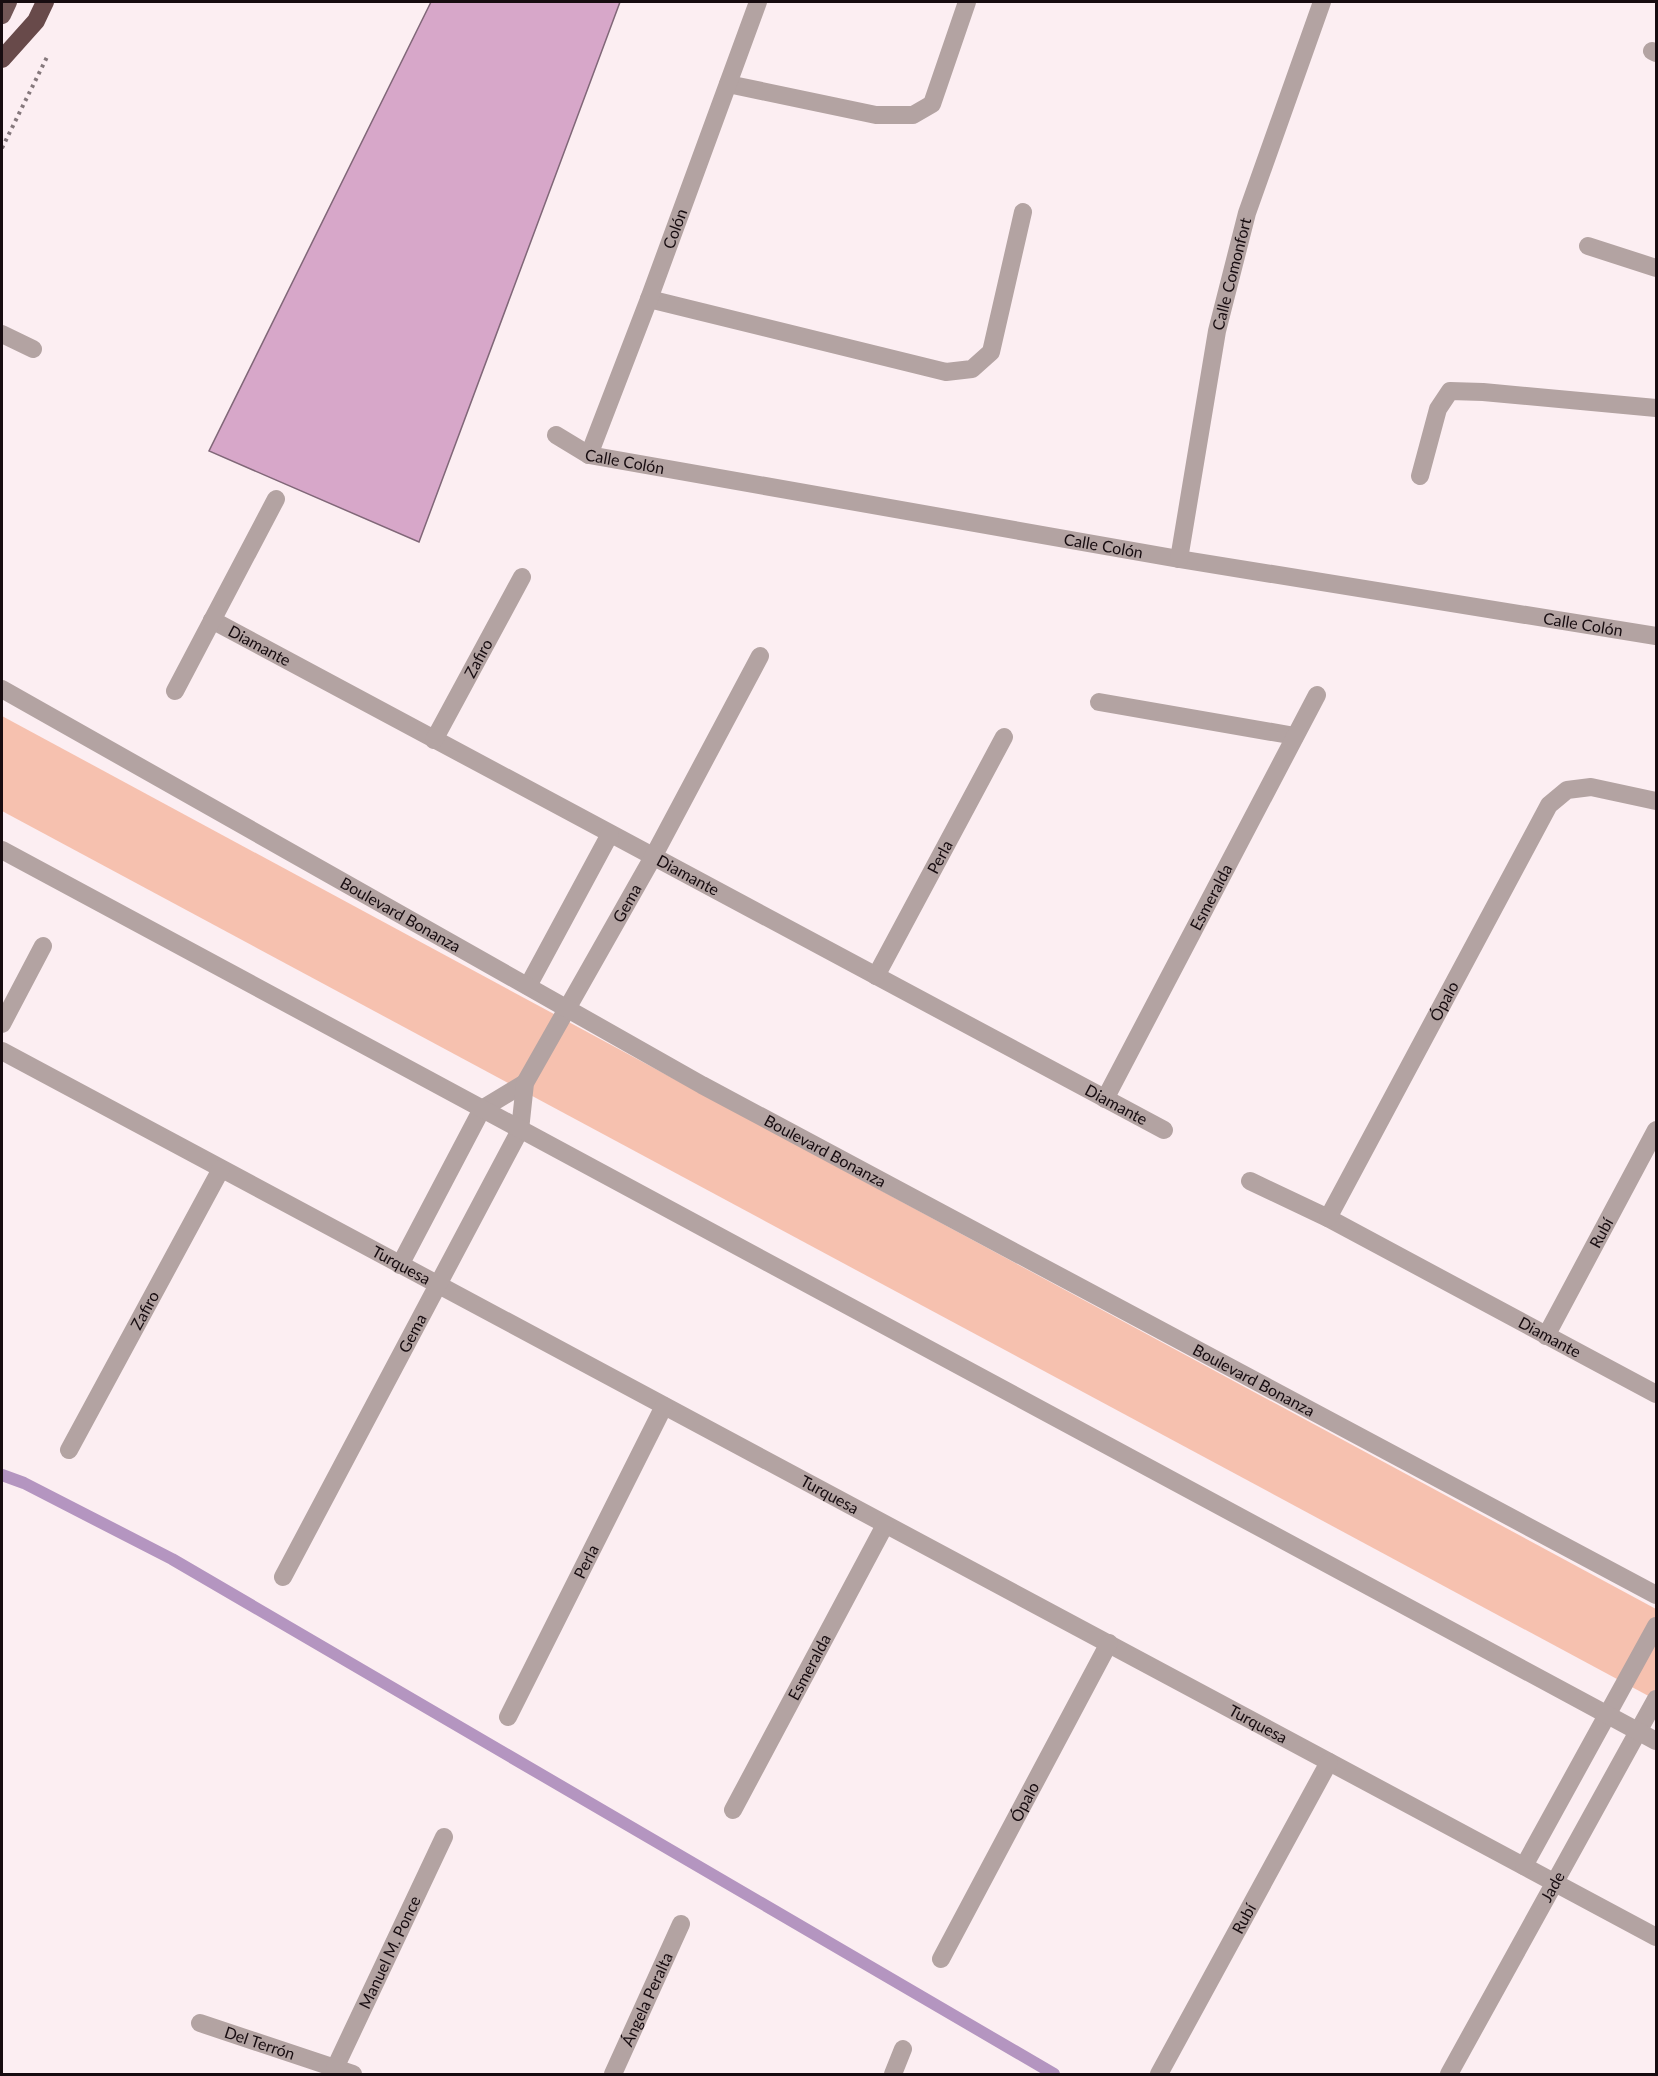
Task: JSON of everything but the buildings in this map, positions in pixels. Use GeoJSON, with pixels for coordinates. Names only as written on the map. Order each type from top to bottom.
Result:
{"type":"FeatureCollection","features":[{"type":"Feature","properties":{"kind":"highway"},"geometry":{"type":"LineString","coordinates":[[2,15],[8,2]]}},
{"type":"Feature","properties":{"kind":"highway"},"geometry":{"type":"LineString","coordinates":[[2,59],[36,21],[45,2]]}},
{"type":"Feature","properties":{"kind":"street","name":"Colón"},"geometry":{"type":"LineString","coordinates":[[589,455],[758,2]]}},
{"type":"Feature","properties":{"kind":"street"},"geometry":{"type":"LineString","coordinates":[[728,84],[876,115],[913,115],[932,104],[967,2]]}},
{"type":"Feature","properties":{"kind":"street","name":"Calle Comonfort"},"geometry":{"type":"LineString","coordinates":[[1179,559],[1218,330],[1247,213],[1322,2]]}},
{"type":"Feature","properties":{"kind":"street"},"geometry":{"type":"LineString","coordinates":[[649,299],[946,372],[972,369],[991,352],[1023,212]]}},
{"type":"Feature","properties":{"kind":"street"},"geometry":{"type":"LineString","coordinates":[[1588,246],[1656,268]]}},
{"type":"Feature","properties":{"kind":"street"},"geometry":{"type":"LineString","coordinates":[[2,334],[33,349]]}},
{"type":"Feature","properties":{"kind":"street"},"geometry":{"type":"LineString","coordinates":[[1420,476],[1438,409],[1449,391],[1656,408]]}},
{"type":"Feature","properties":{"kind":"street","name":"Calle Colón"},"geometry":{"type":"LineString","coordinates":[[556,435],[589,455],[1179,559],[1656,636]]}},
{"type":"Feature","properties":{"kind":"street","name":"Diamante"},"geometry":{"type":"LineString","coordinates":[[175,691],[276,499]]}},
{"type":"Feature","properties":{"kind":"street","name":"Zafiro"},"geometry":{"type":"LineString","coordinates":[[434,740],[522,577]]}},
{"type":"Feature","properties":{"kind":"street","name":"Diamante"},"geometry":{"type":"LineString","coordinates":[[212,620],[1164,1130]]}},
{"type":"Feature","properties":{"kind":"street","name":"Gema"},"geometry":{"type":"LineString","coordinates":[[283,1577],[520,1130],[525,1083],[653,856],[760,656]]}},
{"type":"Feature","properties":{"kind":"street","name":"Boulevard Bonanza"},"geometry":{"type":"LineString","coordinates":[[2,689],[702,1084],[1656,1595]]}},
{"type":"Feature","properties":{"kind":"street","name":"Esmeralda"},"geometry":{"type":"LineString","coordinates":[[1105,1099],[1317,695]]}},
{"type":"Feature","properties":{"kind":"street"},"geometry":{"type":"LineString","coordinates":[[1099,702],[1295,736]]}},
{"type":"Feature","properties":{"kind":"street","name":"Perla"},"geometry":{"type":"LineString","coordinates":[[876,976],[1004,737]]}},
{"type":"Feature","properties":{"kind":"street","name":"Ópalo"},"geometry":{"type":"LineString","coordinates":[[1328,1218],[1549,805],[1567,790],[1591,787],[1656,801]]}},
{"type":"Feature","properties":{"kind":"street"},"geometry":{"type":"LineString","coordinates":[[528,986],[610,834]]}},
{"type":"Feature","properties":{"kind":"street"},"geometry":{"type":"LineString","coordinates":[[2,850],[1656,1741]]}},
{"type":"Feature","properties":{"kind":"street"},"geometry":{"type":"LineString","coordinates":[[2,1024],[43,946]]}},
{"type":"Feature","properties":{"kind":"street","name":"Turquesa"},"geometry":{"type":"LineString","coordinates":[[2,1051],[1656,1937]]}},
{"type":"Feature","properties":{"kind":"street","name":"Gema"},"geometry":{"type":"LineString","coordinates":[[482,1109],[525,1083]]}},
{"type":"Feature","properties":{"kind":"street"},"geometry":{"type":"LineString","coordinates":[[400,1265],[482,1109]]}},
{"type":"Feature","properties":{"kind":"street","name":"Rubí"},"geometry":{"type":"LineString","coordinates":[[1546,1335],[1656,1130]]}},
{"type":"Feature","properties":{"kind":"street","name":"Zafiro"},"geometry":{"type":"LineString","coordinates":[[69,1450],[222,1169]]}},
{"type":"Feature","properties":{"kind":"street","name":"Diamante"},"geometry":{"type":"LineString","coordinates":[[1250,1182],[1328,1218],[1656,1394]]}},
{"type":"Feature","properties":{"kind":"street","name":"Perla"},"geometry":{"type":"LineString","coordinates":[[508,1717],[664,1406]]}},
{"type":"Feature","properties":{"kind":"street","name":"Esmeralda"},"geometry":{"type":"LineString","coordinates":[[734,1810],[885,1524]]}},
{"type":"Feature","properties":{"kind":"street","name":"Jade"},"geometry":{"type":"LineString","coordinates":[[1524,1866],[1656,1626]]}},
{"type":"Feature","properties":{"kind":"street","name":"Ópalo"},"geometry":{"type":"LineString","coordinates":[[941,1959],[1109,1643]]}},
{"type":"Feature","properties":{"kind":"street","name":"Jade"},"geometry":{"type":"LineString","coordinates":[[1449,2074],[1656,1699]]}},
{"type":"Feature","properties":{"kind":"street","name":"Rubí"},"geometry":{"type":"LineString","coordinates":[[1159,2074],[1329,1762]]}},
{"type":"Feature","properties":{"kind":"street","name":"Manuel M. Ponce"},"geometry":{"type":"LineString","coordinates":[[335,2068],[444,1837]]}},
{"type":"Feature","properties":{"kind":"street","name":"Ángela Peralta"},"geometry":{"type":"LineString","coordinates":[[613,2074],[681,1924]]}},
{"type":"Feature","properties":{"kind":"street","name":"Del Terrón"},"geometry":{"type":"LineString","coordinates":[[200,2023],[353,2074]]}},
{"type":"Feature","properties":{"kind":"street"},"geometry":{"type":"LineString","coordinates":[[892,2074],[903,2049]]}},
{"type":"Feature","properties":{"kind":"path"},"geometry":{"type":"LineString","coordinates":[[2,148],[48,54]]}},
{"type":"Feature","properties":{"kind":"shaded area"},"geometry":{"type":"Polygon","coordinates":[[[2,716],[1656,1609],[1656,1700],[2,811],[2,716]]]}},
{"type":"Feature","properties":{"kind":"waterway"},"geometry":{"type":"LineString","coordinates":[[2,1475],[24,1483],[172,1559],[1054,2074]]}}]}
